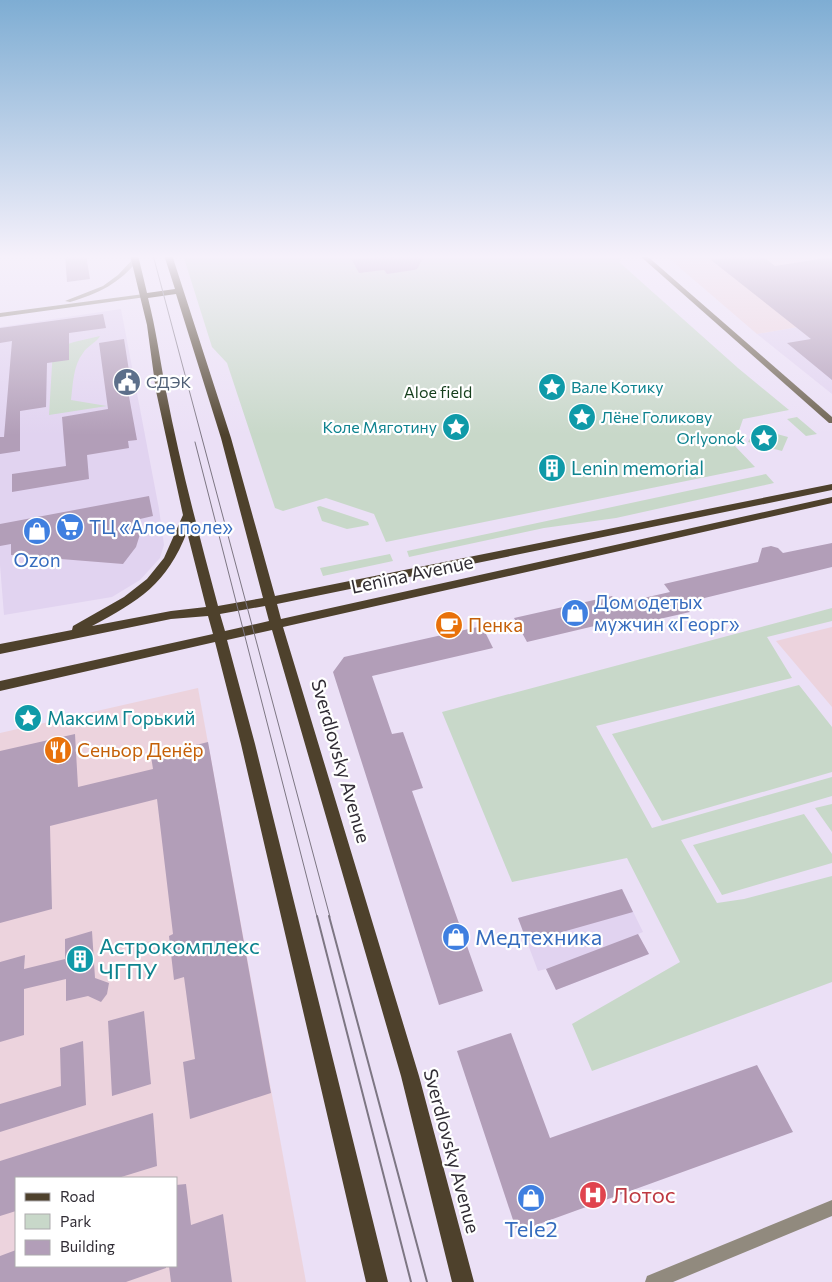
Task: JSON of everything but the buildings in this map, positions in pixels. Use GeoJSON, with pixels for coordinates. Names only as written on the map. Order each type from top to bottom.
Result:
{"type":"FeatureCollection","features":[{"type":"Feature","properties":{"kind":"main road"},"geometry":{"type":"LineString","coordinates":[[149,315],[160,391],[202,575],[221,636],[227,669],[248,744],[377,1282]]}},
{"type":"Feature","properties":{"kind":"main road","name":"Sverdlovsky Avenue"},"geometry":{"type":"LineString","coordinates":[[187,315],[226,438],[276,623],[410,1076],[463,1282]]}},
{"type":"Feature","properties":{"kind":"main road"},"geometry":{"type":"LineString","coordinates":[[711,315],[832,421]]}},
{"type":"Feature","properties":{"kind":"main road"},"geometry":{"type":"LineString","coordinates":[[822,412],[832,417]]}},
{"type":"Feature","properties":{"kind":"main road","name":"Lenina Avenue"},"geometry":{"type":"LineString","coordinates":[[0,649],[171,615],[214,611],[271,600],[832,488]]}},
{"type":"Feature","properties":{"kind":"main road","name":"Lenina Avenue"},"geometry":{"type":"LineString","coordinates":[[0,686],[832,500]]}},
{"type":"Feature","properties":{"kind":"main road"},"geometry":{"type":"LineString","coordinates":[[66,635],[113,610],[138,593],[154,579],[169,559],[188,515]]}},
{"type":"Feature","properties":{"kind":"street"},"geometry":{"type":"LineString","coordinates":[[653,1282],[832,1208]]}},
{"type":"Feature","properties":{"kind":"shaded area"},"geometry":{"type":"Polygon","coordinates":[[[82,315],[122,315],[159,509],[164,545],[160,558],[140,580],[112,597],[4,615],[0,565],[0,327],[82,315]]]}},
{"type":"Feature","properties":{"kind":"shaded area"},"geometry":{"type":"Polygon","coordinates":[[[735,315],[832,315],[832,321],[757,334],[735,315]]]}},
{"type":"Feature","properties":{"kind":"shaded area"},"geometry":{"type":"Polygon","coordinates":[[[832,321],[832,394],[757,334],[832,321]]]}},
{"type":"Feature","properties":{"kind":"shaded area"},"geometry":{"type":"Polygon","coordinates":[[[832,627],[832,707],[776,641],[832,627]]]}},
{"type":"Feature","properties":{"kind":"shaded area"},"geometry":{"type":"Polygon","coordinates":[[[198,688],[306,1282],[0,1282],[0,733],[198,688]]]}},
{"type":"Feature","properties":{"kind":"shaded area"},"geometry":{"type":"Polygon","coordinates":[[[622,889],[643,932],[638,934],[649,954],[556,990],[546,969],[538,971],[518,918],[622,889]]]}},
{"type":"Feature","properties":{"kind":"green space","name":"Aloe field"},"geometry":{"type":"Polygon","coordinates":[[[202,315],[678,315],[789,410],[743,419],[734,445],[755,467],[386,542],[374,514],[326,498],[283,511],[275,508],[227,363],[212,347],[202,315]]]}},
{"type":"Feature","properties":{"kind":"green space"},"geometry":{"type":"Polygon","coordinates":[[[100,336],[85,351],[77,364],[71,400],[107,406],[49,415],[53,349],[100,336]]]}},
{"type":"Feature","properties":{"kind":"green space"},"geometry":{"type":"Polygon","coordinates":[[[797,417],[817,434],[806,436],[787,419],[797,417]]]}},
{"type":"Feature","properties":{"kind":"green space"},"geometry":{"type":"Polygon","coordinates":[[[755,428],[788,437],[782,451],[748,442],[755,428]]]}},
{"type":"Feature","properties":{"kind":"green space"},"geometry":{"type":"Polygon","coordinates":[[[766,474],[774,483],[616,518],[544,528],[409,557],[407,551],[766,474]]]}},
{"type":"Feature","properties":{"kind":"green space"},"geometry":{"type":"Polygon","coordinates":[[[320,506],[368,522],[369,525],[347,529],[322,521],[317,507],[320,506]]]}},
{"type":"Feature","properties":{"kind":"green space"},"geometry":{"type":"Polygon","coordinates":[[[390,554],[393,561],[323,576],[320,568],[390,554]]]}},
{"type":"Feature","properties":{"kind":"green space"},"geometry":{"type":"Polygon","coordinates":[[[832,608],[832,621],[767,637],[792,678],[596,726],[652,828],[832,777],[832,796],[681,840],[717,903],[744,899],[832,876],[832,982],[592,1071],[572,1024],[680,962],[627,858],[512,882],[442,712],[832,608]]]}},
{"type":"Feature","properties":{"kind":"green space"},"geometry":{"type":"Polygon","coordinates":[[[799,685],[832,727],[832,772],[662,821],[612,734],[799,685]]]}},
{"type":"Feature","properties":{"kind":"green space"},"geometry":{"type":"Polygon","coordinates":[[[832,804],[832,832],[815,808],[832,804]]]}},
{"type":"Feature","properties":{"kind":"green space"},"geometry":{"type":"Polygon","coordinates":[[[804,814],[832,854],[832,863],[722,895],[693,845],[804,814]]]}},
{"type":"Feature","properties":{"kind":"tram line"},"geometry":{"type":"LineString","coordinates":[[169,315],[330,917]]}},
{"type":"Feature","properties":{"kind":"tram line"},"geometry":{"type":"LineString","coordinates":[[195,442],[317,917]]}},
{"type":"Feature","properties":{"kind":"tram line"},"geometry":{"type":"LineString","coordinates":[[317,916],[411,1282]]}},
{"type":"Feature","properties":{"kind":"tram line"},"geometry":{"type":"LineString","coordinates":[[329,916],[427,1282]]}},
{"type":"Feature","properties":{"kind":"place","name":"СДЭК"},"geometry":{"type":"Point","coordinates":[127,382]}},
{"type":"Feature","properties":{"kind":"place","name":"Вале Котику"},"geometry":{"type":"Point","coordinates":[552,387]}},
{"type":"Feature","properties":{"kind":"place","name":"Лёне Голикову"},"geometry":{"type":"Point","coordinates":[582,417]}},
{"type":"Feature","properties":{"kind":"place","name":"Коле Мяготину"},"geometry":{"type":"Point","coordinates":[456,427]}},
{"type":"Feature","properties":{"kind":"place","name":"Orlyonok"},"geometry":{"type":"Point","coordinates":[764,438]}},
{"type":"Feature","properties":{"kind":"place","name":"Lenin memorial"},"geometry":{"type":"Point","coordinates":[552,468]}},
{"type":"Feature","properties":{"kind":"place","name":"ТЦ «Алое поле»"},"geometry":{"type":"Point","coordinates":[70,527]}},
{"type":"Feature","properties":{"kind":"place","name":"Ozon"},"geometry":{"type":"Point","coordinates":[37,531]}},
{"type":"Feature","properties":{"kind":"place","name":"Дом одетых мужчин «Георг»"},"geometry":{"type":"Point","coordinates":[575,613]}},
{"type":"Feature","properties":{"kind":"place","name":"Пенка"},"geometry":{"type":"Point","coordinates":[449,625]}},
{"type":"Feature","properties":{"kind":"place","name":"Максим Горький"},"geometry":{"type":"Point","coordinates":[28,718]}},
{"type":"Feature","properties":{"kind":"place","name":"Сеньор Денёр"},"geometry":{"type":"Point","coordinates":[58,750]}},
{"type":"Feature","properties":{"kind":"place","name":"Медтехника"},"geometry":{"type":"Point","coordinates":[456,937]}},
{"type":"Feature","properties":{"kind":"place","name":"Астрокомплекс ЧГПУ"},"geometry":{"type":"Point","coordinates":[80,959]}},
{"type":"Feature","properties":{"kind":"place","name":"Лотос"},"geometry":{"type":"Point","coordinates":[593,1195]}},
{"type":"Feature","properties":{"kind":"place","name":"Tele2"},"geometry":{"type":"Point","coordinates":[531,1198]}}]}
